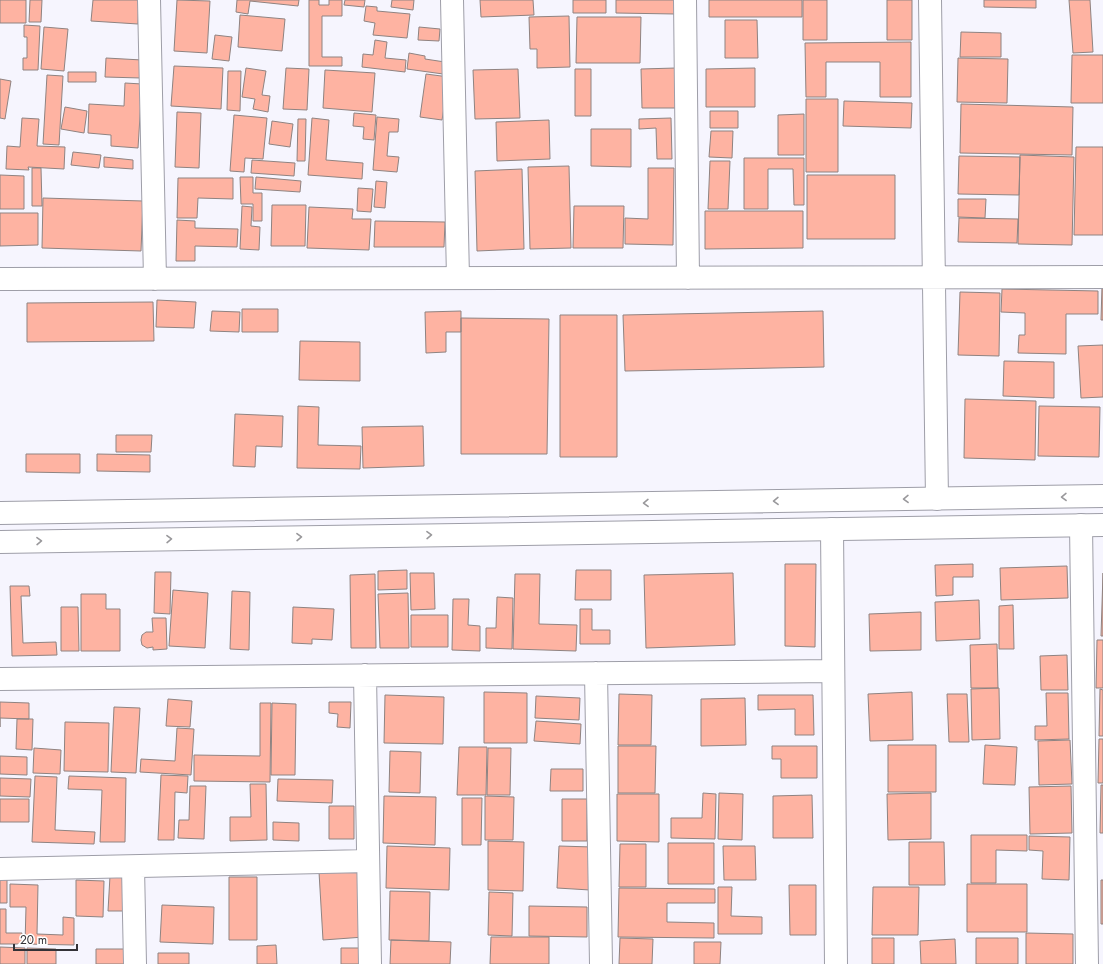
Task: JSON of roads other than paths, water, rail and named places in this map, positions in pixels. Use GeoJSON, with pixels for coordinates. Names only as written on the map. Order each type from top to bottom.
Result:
{"type":"FeatureCollection","features":[{"type":"Feature","properties":{"kind":"street"},"geometry":{"type":"LineString","coordinates":[[149,0],[155,279]]}},
{"type":"Feature","properties":{"kind":"street"},"geometry":{"type":"LineString","coordinates":[[452,0],[458,278]]}},
{"type":"Feature","properties":{"kind":"street"},"geometry":{"type":"LineString","coordinates":[[685,0],[688,278]]}},
{"type":"Feature","properties":{"kind":"street"},"geometry":{"type":"LineString","coordinates":[[930,0],[937,499]]}},
{"type":"Feature","properties":{"kind":"street"},"geometry":{"type":"LineString","coordinates":[[0,279],[1103,277]]}},
{"type":"Feature","properties":{"kind":"street"},"geometry":{"type":"LineString","coordinates":[[0,513],[1103,496]]}},
{"type":"Feature","properties":{"kind":"street"},"geometry":{"type":"LineString","coordinates":[[738,502],[738,531]]}},
{"type":"Feature","properties":{"kind":"street"},"geometry":{"type":"LineString","coordinates":[[1081,525],[1087,964]]}},
{"type":"Feature","properties":{"kind":"street"},"geometry":{"type":"LineString","coordinates":[[0,542],[1103,525]]}},
{"type":"Feature","properties":{"kind":"street"},"geometry":{"type":"LineString","coordinates":[[832,529],[832,672],[836,964]]}},
{"type":"Feature","properties":{"kind":"street"},"geometry":{"type":"LineString","coordinates":[[0,679],[832,672]]}},
{"type":"Feature","properties":{"kind":"street"},"geometry":{"type":"LineString","coordinates":[[596,673],[601,964]]}},
{"type":"Feature","properties":{"kind":"street"},"geometry":{"type":"LineString","coordinates":[[365,675],[370,964]]}},
{"type":"Feature","properties":{"kind":"street"},"geometry":{"type":"LineString","coordinates":[[0,869],[368,861]]}},
{"type":"Feature","properties":{"kind":"street"},"geometry":{"type":"LineString","coordinates":[[133,867],[135,964]]}}]}
